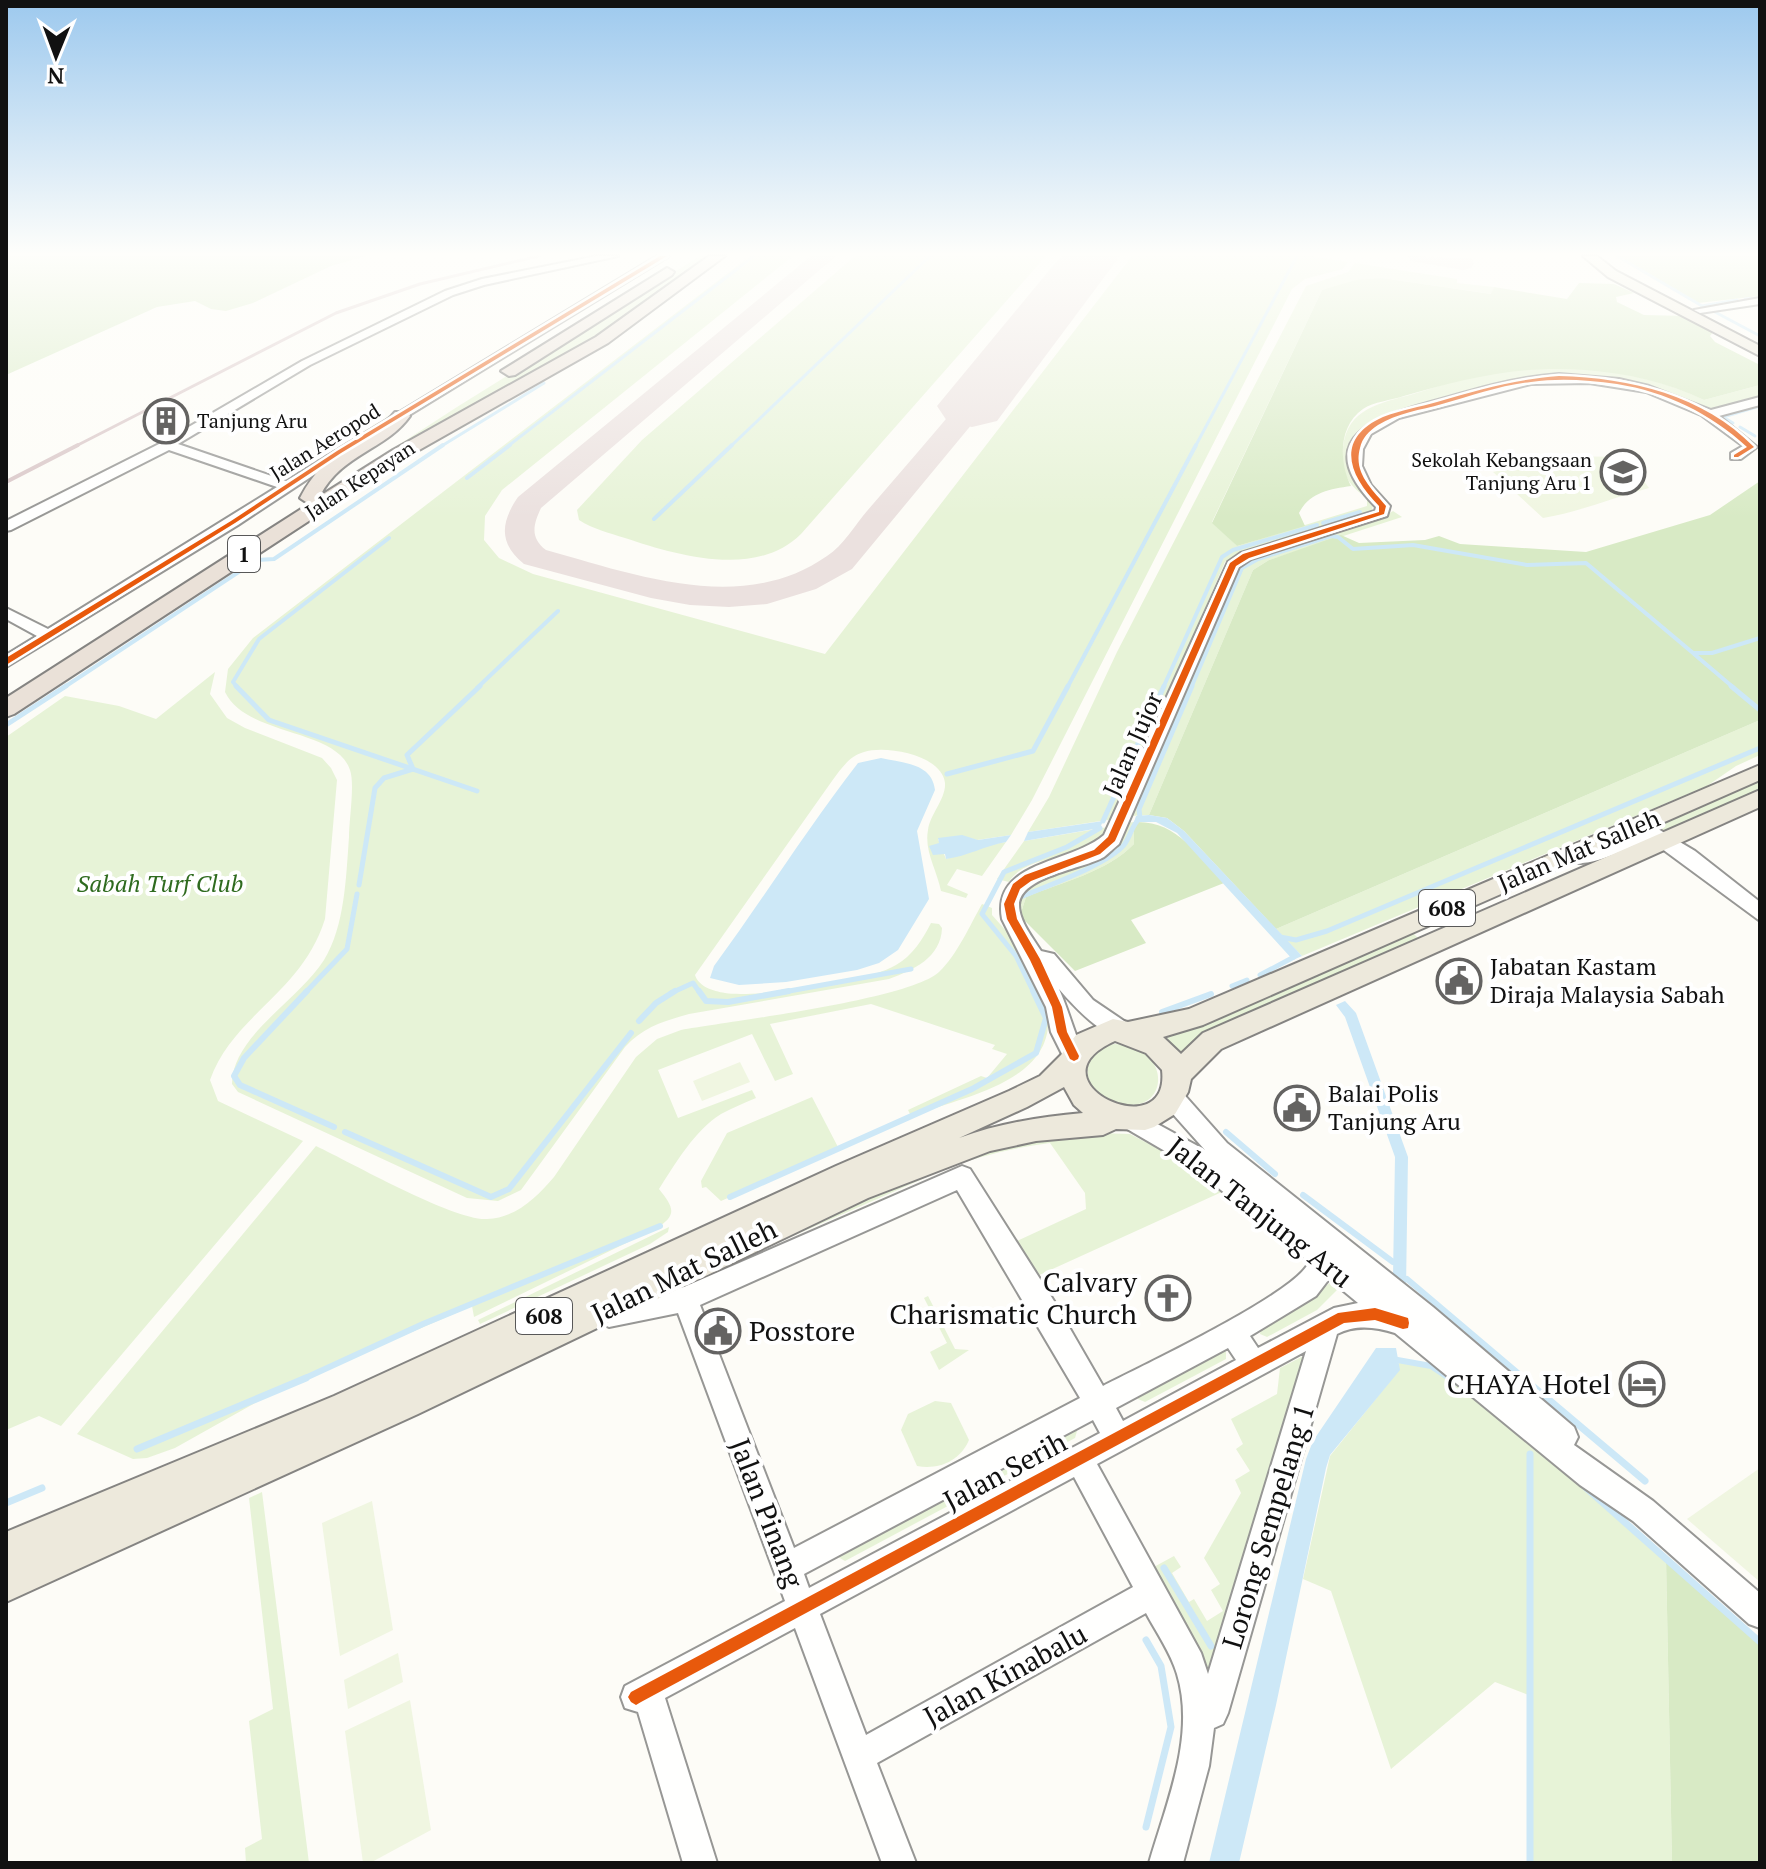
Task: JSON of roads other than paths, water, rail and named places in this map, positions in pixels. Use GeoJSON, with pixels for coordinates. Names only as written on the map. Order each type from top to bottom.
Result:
{"type":"FeatureCollection","features":[{"type":"Feature","properties":{"kind":"highway"},"geometry":{"type":"LineString","coordinates":[[517,345],[521,343]]}},
{"type":"Feature","properties":{"kind":"highway","name":"Jalan Kepayan"},"geometry":{"type":"LineString","coordinates":[[6,692],[546,343]]}},
{"type":"Feature","properties":{"kind":"highway","name":"Jalan Kepayan"},"geometry":{"type":"LineString","coordinates":[[6,709],[399,454],[596,343]]}},
{"type":"Feature","properties":{"kind":"highway"},"geometry":{"type":"LineString","coordinates":[[528,381],[550,376],[612,343]]}},
{"type":"Feature","properties":{"kind":"highway"},"geometry":{"type":"LineString","coordinates":[[310,498],[317,480],[327,469],[395,424],[401,416]]}},
{"type":"Feature","properties":{"kind":"main road","name":"Jalan Mat Salleh"},"geometry":{"type":"LineString","coordinates":[[1126,1031],[1158,1028],[1194,1018],[1760,772]]}},
{"type":"Feature","properties":{"kind":"main road","name":"Jalan Mat Salleh"},"geometry":{"type":"LineString","coordinates":[[1174,1087],[1212,1041],[1760,798]]}},
{"type":"Feature","properties":{"kind":"main road"},"geometry":{"type":"LineString","coordinates":[[1126,1031],[1150,1039],[1166,1053],[1174,1087]]}},
{"type":"Feature","properties":{"kind":"main road","name":"608"},"geometry":{"type":"LineString","coordinates":[[1073,1059],[1078,1047],[1093,1035],[1126,1031]]}},
{"type":"Feature","properties":{"kind":"main road","name":"Jalan Mat Salleh"},"geometry":{"type":"LineString","coordinates":[[6,1549],[133,1499],[359,1401],[846,1175],[1018,1099],[1049,1084],[1073,1059]]}},
{"type":"Feature","properties":{"kind":"main road"},"geometry":{"type":"LineString","coordinates":[[1073,1059],[1072,1078],[1080,1094],[1094,1108],[1121,1118]]}},
{"type":"Feature","properties":{"kind":"main road","name":"608"},"geometry":{"type":"LineString","coordinates":[[1121,1118],[1148,1117],[1162,1109],[1174,1087]]}},
{"type":"Feature","properties":{"kind":"main road","name":"Jalan Mat Salleh"},"geometry":{"type":"LineString","coordinates":[[6,1584],[407,1403],[858,1189],[975,1144],[1036,1129],[1103,1123],[1121,1118]]}},
{"type":"Feature","properties":{"kind":"street"},"geometry":{"type":"LineString","coordinates":[[6,527],[168,445],[242,399],[346,343]]}},
{"type":"Feature","properties":{"kind":"street","name":"Jalan Aeropod"},"geometry":{"type":"LineString","coordinates":[[10,661],[339,452],[517,345]]}},
{"type":"Feature","properties":{"kind":"street","name":"Jalan Jujor"},"geometry":{"type":"LineString","coordinates":[[1035,959],[1009,911],[1016,887],[1028,878],[1107,846],[1121,821],[1233,565],[1246,556],[1382,513],[1383,506],[1359,479],[1355,450],[1369,430],[1388,418],[1513,383],[1555,379],[1606,382],[1648,390],[1707,415]]}},
{"type":"Feature","properties":{"kind":"street"},"geometry":{"type":"LineString","coordinates":[[1707,415],[1760,401]]}},
{"type":"Feature","properties":{"kind":"street"},"geometry":{"type":"LineString","coordinates":[[1707,415],[1725,424],[1751,447],[1736,456]]}},
{"type":"Feature","properties":{"kind":"street"},"geometry":{"type":"LineString","coordinates":[[168,445],[288,486]]}},
{"type":"Feature","properties":{"kind":"street"},"geometry":{"type":"LineString","coordinates":[[6,613],[49,636]]}},
{"type":"Feature","properties":{"kind":"street"},"geometry":{"type":"LineString","coordinates":[[1570,854],[1596,855],[1643,834],[1653,833],[1760,913]]}},
{"type":"Feature","properties":{"kind":"street"},"geometry":{"type":"LineString","coordinates":[[1073,1059],[1035,959],[1047,960],[1086,1006],[1126,1031]]}},
{"type":"Feature","properties":{"kind":"street","name":"Jalan Tanjung Aru"},"geometry":{"type":"LineString","coordinates":[[1174,1087],[1219,1150],[1424,1316],[1596,1465],[1614,1488],[1760,1613]]}},
{"type":"Feature","properties":{"kind":"street","name":"Jalan Tanjung Aru"},"geometry":{"type":"LineString","coordinates":[[1121,1118],[1202,1161],[1590,1475],[1614,1488]]}},
{"type":"Feature","properties":{"kind":"street"},"geometry":{"type":"LineString","coordinates":[[588,1317],[685,1299],[962,1177],[1118,1438]]}},
{"type":"Feature","properties":{"kind":"street"},"geometry":{"type":"LineString","coordinates":[[1290,1210],[1298,1223],[1343,1261],[1350,1282],[1349,1302],[1335,1321]]}},
{"type":"Feature","properties":{"kind":"street","name":"Jalan Serih"},"geometry":{"type":"LineString","coordinates":[[787,1567],[1233,1332],[1307,1287],[1319,1272],[1322,1257]]}},
{"type":"Feature","properties":{"kind":"street","name":"Jalan Pinang"},"geometry":{"type":"LineString","coordinates":[[685,1299],[899,1863]]}},
{"type":"Feature","properties":{"kind":"street","name":"Jalan Serih"},"geometry":{"type":"LineString","coordinates":[[700,1863],[642,1694],[1335,1321],[1375,1314],[1403,1323]]}},
{"type":"Feature","properties":{"kind":"street","name":"Lorong Sempelang 1"},"geometry":{"type":"LineString","coordinates":[[1166,1863],[1198,1728],[1212,1713],[1335,1321]]}},
{"type":"Feature","properties":{"kind":"street"},"geometry":{"type":"LineString","coordinates":[[1233,1332],[1254,1365]]}},
{"type":"Feature","properties":{"kind":"street"},"geometry":{"type":"LineString","coordinates":[[1079,1459],[1190,1664],[1197,1687],[1198,1728]]}},
{"type":"Feature","properties":{"kind":"street","name":"Jalan Kinabalu"},"geometry":{"type":"LineString","coordinates":[[859,1756],[1150,1594]]}},
{"type":"Feature","properties":{"kind":"water"},"geometry":{"type":"Polygon","coordinates":[[[881,758],[922,769],[933,781],[935,790],[917,831],[929,899],[898,950],[879,963],[857,970],[786,982],[739,985],[710,978],[714,966],[858,763],[881,758]]]}},
{"type":"Feature","properties":{"kind":"water"},"geometry":{"type":"Polygon","coordinates":[[[1136,816],[1167,818],[1184,831],[1302,956],[1293,960],[1177,833],[1156,822],[1134,822],[1136,816]]]}},
{"type":"Feature","properties":{"kind":"water"},"geometry":{"type":"Polygon","coordinates":[[[1103,821],[1100,828],[1024,841],[1028,832],[1103,821]]]}},
{"type":"Feature","properties":{"kind":"water"},"geometry":{"type":"Polygon","coordinates":[[[962,835],[978,840],[1011,835],[1006,842],[962,856],[946,859],[945,854],[933,855],[929,846],[939,843],[938,838],[962,835]]]}},
{"type":"Feature","properties":{"kind":"water"},"geometry":{"type":"Polygon","coordinates":[[[1345,1001],[1356,1013],[1408,1157],[1406,1288],[1393,1276],[1395,1157],[1345,1017],[1336,1005],[1345,1001]]]}},
{"type":"Feature","properties":{"kind":"water"},"geometry":{"type":"Polygon","coordinates":[[[1376,1348],[1396,1348],[1400,1370],[1330,1455],[1239,1863],[1209,1863],[1306,1459],[1313,1441],[1376,1348]]]}},
{"type":"Feature","properties":{"kind":"waterway"},"geometry":{"type":"LineString","coordinates":[[507,447],[641,343]]}},
{"type":"Feature","properties":{"kind":"waterway"},"geometry":{"type":"LineString","coordinates":[[730,447],[839,343]]}},
{"type":"Feature","properties":{"kind":"waterway"},"geometry":{"type":"LineString","coordinates":[[1195,447],[1250,343]]}},
{"type":"Feature","properties":{"kind":"waterway"},"geometry":{"type":"LineString","coordinates":[[440,447],[544,383]]}},
{"type":"Feature","properties":{"kind":"waterway"},"geometry":{"type":"LineString","coordinates":[[1733,423],[1723,417],[1760,406]]}},
{"type":"Feature","properties":{"kind":"waterway"},"geometry":{"type":"LineString","coordinates":[[1740,427],[1755,436]]}},
{"type":"Feature","properties":{"kind":"waterway"},"geometry":{"type":"LineString","coordinates":[[467,478],[510,445]]}},
{"type":"Feature","properties":{"kind":"waterway"},"geometry":{"type":"LineString","coordinates":[[654,519],[732,445]]}},
{"type":"Feature","properties":{"kind":"waterway"},"geometry":{"type":"LineString","coordinates":[[1067,688],[1196,445]]}},
{"type":"Feature","properties":{"kind":"waterway"},"geometry":{"type":"LineString","coordinates":[[63,688],[257,560],[274,559],[440,447]]}},
{"type":"Feature","properties":{"kind":"waterway"},"geometry":{"type":"LineString","coordinates":[[1323,523],[1360,512]]}},
{"type":"Feature","properties":{"kind":"waterway"},"geometry":{"type":"LineString","coordinates":[[1163,688],[1222,557],[1233,550],[1317,525]]}},
{"type":"Feature","properties":{"kind":"waterway"},"geometry":{"type":"LineString","coordinates":[[1191,688],[1242,568],[1258,559],[1331,536],[1338,537],[1353,549],[1413,545],[1527,565],[1586,563],[1693,653],[1712,653],[1760,638]]}},
{"type":"Feature","properties":{"kind":"waterway"},"geometry":{"type":"LineString","coordinates":[[238,688],[233,682],[259,639],[389,538]]}},
{"type":"Feature","properties":{"kind":"waterway"},"geometry":{"type":"LineString","coordinates":[[477,688],[558,611]]}},
{"type":"Feature","properties":{"kind":"waterway"},"geometry":{"type":"LineString","coordinates":[[1694,654],[1734,688]]}},
{"type":"Feature","properties":{"kind":"waterway"},"geometry":{"type":"LineString","coordinates":[[6,725],[66,686]]}},
{"type":"Feature","properties":{"kind":"waterway"},"geometry":{"type":"LineString","coordinates":[[236,686],[269,720],[413,769]]}},
{"type":"Feature","properties":{"kind":"waterway"},"geometry":{"type":"LineString","coordinates":[[413,769],[407,755],[480,686]]}},
{"type":"Feature","properties":{"kind":"waterway"},"geometry":{"type":"LineString","coordinates":[[947,774],[1033,751],[1068,686]]}},
{"type":"Feature","properties":{"kind":"waterway"},"geometry":{"type":"LineString","coordinates":[[1103,821],[1164,686]]}},
{"type":"Feature","properties":{"kind":"waterway"},"geometry":{"type":"LineString","coordinates":[[1021,897],[1091,867],[1124,845],[1140,818],[1139,809],[1192,686]]}},
{"type":"Feature","properties":{"kind":"waterway"},"geometry":{"type":"LineString","coordinates":[[1731,686],[1760,710]]}},
{"type":"Feature","properties":{"kind":"waterway"},"geometry":{"type":"LineString","coordinates":[[1280,937],[1296,940],[1327,931],[1760,748]]}},
{"type":"Feature","properties":{"kind":"waterway"},"geometry":{"type":"LineString","coordinates":[[359,885],[375,788],[384,778],[413,769]]}},
{"type":"Feature","properties":{"kind":"waterway"},"geometry":{"type":"LineString","coordinates":[[413,769],[477,791]]}},
{"type":"Feature","properties":{"kind":"waterway"},"geometry":{"type":"LineString","coordinates":[[1034,993],[1016,956],[982,914],[1004,872],[1067,847],[1100,828]]}},
{"type":"Feature","properties":{"kind":"waterway"},"geometry":{"type":"LineString","coordinates":[[305,993],[347,949],[357,894]]}},
{"type":"Feature","properties":{"kind":"waterway"},"geometry":{"type":"LineString","coordinates":[[1260,975],[1294,957]]}},
{"type":"Feature","properties":{"kind":"waterway"},"geometry":{"type":"LineString","coordinates":[[778,993],[911,969]]}},
{"type":"Feature","properties":{"kind":"waterway"},"geometry":{"type":"LineString","coordinates":[[1232,986],[1247,980]]}},
{"type":"Feature","properties":{"kind":"waterway"},"geometry":{"type":"LineString","coordinates":[[674,992],[693,983],[700,993]]}},
{"type":"Feature","properties":{"kind":"waterway"},"geometry":{"type":"LineString","coordinates":[[307,991],[244,1058],[234,1076],[240,1085],[334,1127]]}},
{"type":"Feature","properties":{"kind":"waterway"},"geometry":{"type":"LineString","coordinates":[[699,991],[706,1001],[728,1002],[789,991]]}},
{"type":"Feature","properties":{"kind":"waterway"},"geometry":{"type":"LineString","coordinates":[[730,1197],[972,1089],[1036,1053],[1046,1018],[1033,991]]}},
{"type":"Feature","properties":{"kind":"waterway"},"geometry":{"type":"LineString","coordinates":[[639,1021],[656,1003],[674,992]]}},
{"type":"Feature","properties":{"kind":"waterway"},"geometry":{"type":"LineString","coordinates":[[1162,1012],[1211,994]]}},
{"type":"Feature","properties":{"kind":"waterway"},"geometry":{"type":"LineString","coordinates":[[345,1132],[491,1197],[509,1189],[631,1033]]}},
{"type":"Feature","properties":{"kind":"waterway"},"geometry":{"type":"LineString","coordinates":[[1226,1132],[1275,1174]]}},
{"type":"Feature","properties":{"kind":"waterway"},"geometry":{"type":"LineString","coordinates":[[1303,1195],[1393,1262]]}},
{"type":"Feature","properties":{"kind":"waterway"},"geometry":{"type":"LineString","coordinates":[[301,1380],[423,1324],[660,1226]]}},
{"type":"Feature","properties":{"kind":"waterway"},"geometry":{"type":"LineString","coordinates":[[1407,1279],[1526,1380]]}},
{"type":"Feature","properties":{"kind":"waterway"},"geometry":{"type":"LineString","coordinates":[[1392,1359],[1431,1366],[1449,1378]]}},
{"type":"Feature","properties":{"kind":"waterway"},"geometry":{"type":"LineString","coordinates":[[137,1449],[306,1378]]}},
{"type":"Feature","properties":{"kind":"waterway"},"geometry":{"type":"LineString","coordinates":[[1449,1378],[1456,1382]]}},
{"type":"Feature","properties":{"kind":"waterway"},"geometry":{"type":"LineString","coordinates":[[1523,1378],[1645,1481]]}},
{"type":"Feature","properties":{"kind":"waterway"},"geometry":{"type":"LineString","coordinates":[[1530,1454],[1530,1863]]}},
{"type":"Feature","properties":{"kind":"waterway"},"geometry":{"type":"LineString","coordinates":[[1585,1487],[1760,1642]]}},
{"type":"Feature","properties":{"kind":"waterway"},"geometry":{"type":"LineString","coordinates":[[6,1503],[42,1488]]}},
{"type":"Feature","properties":{"kind":"waterway"},"geometry":{"type":"LineString","coordinates":[[1164,1568],[1211,1646]]}},
{"type":"Feature","properties":{"kind":"waterway"},"geometry":{"type":"LineString","coordinates":[[1146,1640],[1161,1666],[1171,1727],[1146,1827]]}},
{"type":"Feature","properties":{"kind":"railway"},"geometry":{"type":"LineString","coordinates":[[74,447],[277,343]]}},
{"type":"Feature","properties":{"kind":"railway"},"geometry":{"type":"LineString","coordinates":[[6,482],[78,445]]}},
{"type":"Feature","properties":{"kind":"place","name":"Tanjung Aru"},"geometry":{"type":"Point","coordinates":[166,421]}},
{"type":"Feature","properties":{"kind":"place","name":"Sekolah Kebangsaan Tanjung Aru 1"},"geometry":{"type":"Point","coordinates":[1623,472]}},
{"type":"Feature","properties":{"kind":"place","name":"Jabatan Kastam Diraja Malaysia Sabah"},"geometry":{"type":"Point","coordinates":[1459,981]}},
{"type":"Feature","properties":{"kind":"place","name":"Balai Polis Tanjung Aru"},"geometry":{"type":"Point","coordinates":[1297,1108]}},
{"type":"Feature","properties":{"kind":"place","name":"Calvary Charismatic Church"},"geometry":{"type":"Point","coordinates":[1168,1298]}},
{"type":"Feature","properties":{"kind":"place","name":"Posstore"},"geometry":{"type":"Point","coordinates":[718,1331]}},
{"type":"Feature","properties":{"kind":"place","name":"CHAYA Hotel"},"geometry":{"type":"Point","coordinates":[1642,1384]}},
{"type":"Feature","properties":{"kind":"park label","name":"Sabah Turf Club"},"geometry":{"type":"Point","coordinates":[160,884]}}]}
